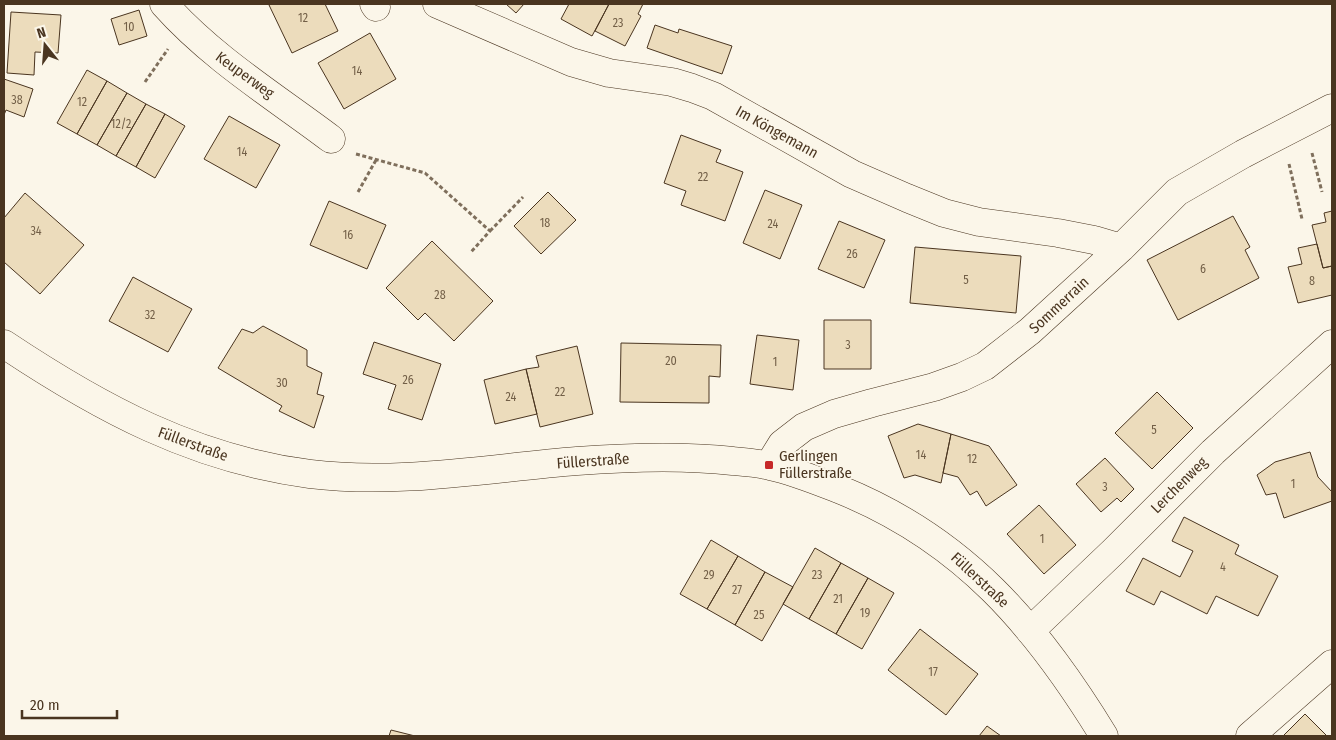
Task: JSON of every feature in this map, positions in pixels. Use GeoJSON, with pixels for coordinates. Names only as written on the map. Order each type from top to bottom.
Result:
{"type":"FeatureCollection","features":[{"type":"Feature","properties":{"kind":"street","name":"Keuperweg"},"geometry":{"type":"LineString","coordinates":[[164,4],[207,47],[331,139]]}},
{"type":"Feature","properties":{"kind":"street","name":"Im Köngemann"},"geometry":{"type":"LineString","coordinates":[[436,4],[571,62],[609,73],[672,82],[713,96],[852,174],[944,213],[978,222],[1094,240],[1121,248]]}},
{"type":"Feature","properties":{"kind":"street","name":"Sommerrain"},"geometry":{"type":"LineString","coordinates":[[769,465],[782,444],[804,426],[834,414],[934,387],[985,366],[1008,351],[1030,332],[1121,248],[1178,192],[1332,108]]}},
{"type":"Feature","properties":{"kind":"street","name":"Füllerstraße"},"geometry":{"type":"LineString","coordinates":[[4,344],[73,389],[149,428],[207,451],[259,465],[309,474],[359,478],[412,477],[580,461],[697,457],[769,465],[814,479],[861,499],[924,533],[978,575],[1003,599],[1030,631],[1104,736]]}},
{"type":"Feature","properties":{"kind":"street","name":"Lerchenweg"},"geometry":{"type":"LineString","coordinates":[[1030,631],[1114,551],[1213,452],[1332,344]]}},
{"type":"Feature","properties":{"kind":"street"},"geometry":{"type":"LineString","coordinates":[[1250,736],[1332,664]]}},
{"type":"Feature","properties":{"kind":"path"},"geometry":{"type":"LineString","coordinates":[[145,82],[172,42]]}},
{"type":"Feature","properties":{"kind":"path"},"geometry":{"type":"LineString","coordinates":[[1293,128],[1322,192]]}},
{"type":"Feature","properties":{"kind":"path"},"geometry":{"type":"LineString","coordinates":[[1293,128],[1302,219]]}},
{"type":"Feature","properties":{"kind":"path"},"geometry":{"type":"LineString","coordinates":[[358,192],[376,160]]}},
{"type":"Feature","properties":{"kind":"path"},"geometry":{"type":"LineString","coordinates":[[490,231],[523,198]]}},
{"type":"Feature","properties":{"kind":"building"},"geometry":{"type":"Polygon","coordinates":[[[325,4],[338,31],[292,53],[269,5],[325,4]]]}},
{"type":"Feature","properties":{"kind":"building"},"geometry":{"type":"Polygon","coordinates":[[[506,4],[524,4],[516,13],[506,4]]]}},
{"type":"Feature","properties":{"kind":"building"},"geometry":{"type":"Polygon","coordinates":[[[569,4],[609,4],[592,36],[561,19],[569,4]]]}},
{"type":"Feature","properties":{"kind":"building"},"geometry":{"type":"Polygon","coordinates":[[[609,4],[643,4],[638,14],[641,16],[625,46],[595,31],[609,4]]]}},
{"type":"Feature","properties":{"kind":"building"},"geometry":{"type":"Polygon","coordinates":[[[139,10],[147,36],[119,45],[111,19],[139,10]]]}},
{"type":"Feature","properties":{"kind":"building"},"geometry":{"type":"Polygon","coordinates":[[[11,12],[61,15],[58,53],[35,52],[34,75],[7,73],[11,12]]]}},
{"type":"Feature","properties":{"kind":"building"},"geometry":{"type":"Polygon","coordinates":[[[655,25],[678,33],[679,29],[732,46],[722,74],[647,48],[655,25]]]}},
{"type":"Feature","properties":{"kind":"building"},"geometry":{"type":"Polygon","coordinates":[[[370,33],[396,79],[344,109],[318,63],[370,33]]]}},
{"type":"Feature","properties":{"kind":"building"},"geometry":{"type":"Polygon","coordinates":[[[87,70],[107,81],[77,134],[57,123],[87,70]]]}},
{"type":"Feature","properties":{"kind":"building"},"geometry":{"type":"Polygon","coordinates":[[[4,79],[33,89],[24,117],[6,110],[4,115],[4,79]]]}},
{"type":"Feature","properties":{"kind":"building"},"geometry":{"type":"Polygon","coordinates":[[[107,81],[127,93],[97,145],[77,134],[107,81]]]}},
{"type":"Feature","properties":{"kind":"building"},"geometry":{"type":"Polygon","coordinates":[[[127,93],[146,104],[116,156],[97,145],[127,93]]]}},
{"type":"Feature","properties":{"kind":"building"},"geometry":{"type":"Polygon","coordinates":[[[146,104],[165,114],[136,167],[116,156],[146,104]]]}},
{"type":"Feature","properties":{"kind":"building"},"geometry":{"type":"Polygon","coordinates":[[[165,114],[185,126],[155,178],[136,167],[165,114]]]}},
{"type":"Feature","properties":{"kind":"building"},"geometry":{"type":"Polygon","coordinates":[[[229,116],[280,145],[256,188],[204,159],[229,116]]]}},
{"type":"Feature","properties":{"kind":"building"},"geometry":{"type":"Polygon","coordinates":[[[681,135],[721,150],[716,162],[743,172],[725,221],[681,205],[686,191],[664,183],[681,135]]]}},
{"type":"Feature","properties":{"kind":"building"},"geometry":{"type":"Polygon","coordinates":[[[765,190],[802,205],[780,259],[743,243],[765,190]]]}},
{"type":"Feature","properties":{"kind":"building"},"geometry":{"type":"Polygon","coordinates":[[[548,192],[576,220],[541,254],[514,226],[548,192]]]}},
{"type":"Feature","properties":{"kind":"building"},"geometry":{"type":"Polygon","coordinates":[[[25,193],[84,245],[40,294],[4,262],[4,218],[25,193]]]}},
{"type":"Feature","properties":{"kind":"building"},"geometry":{"type":"Polygon","coordinates":[[[329,201],[386,225],[367,269],[310,245],[329,201]]]}},
{"type":"Feature","properties":{"kind":"building"},"geometry":{"type":"Polygon","coordinates":[[[1332,211],[1332,266],[1323,268],[1312,225],[1326,222],[1324,213],[1332,211]]]}},
{"type":"Feature","properties":{"kind":"building"},"geometry":{"type":"Polygon","coordinates":[[[1233,216],[1250,247],[1245,250],[1259,278],[1178,320],[1147,260],[1233,216]]]}},
{"type":"Feature","properties":{"kind":"building"},"geometry":{"type":"Polygon","coordinates":[[[839,221],[885,240],[864,288],[818,269],[839,221]]]}},
{"type":"Feature","properties":{"kind":"building"},"geometry":{"type":"Polygon","coordinates":[[[432,241],[493,301],[454,341],[425,313],[418,320],[386,288],[432,241]]]}},
{"type":"Feature","properties":{"kind":"building"},"geometry":{"type":"Polygon","coordinates":[[[1317,244],[1323,268],[1332,266],[1332,295],[1298,303],[1288,267],[1302,264],[1298,248],[1317,244]]]}},
{"type":"Feature","properties":{"kind":"building"},"geometry":{"type":"Polygon","coordinates":[[[915,247],[1021,256],[1016,313],[910,303],[915,247]]]}},
{"type":"Feature","properties":{"kind":"building"},"geometry":{"type":"Polygon","coordinates":[[[133,277],[192,309],[168,352],[109,321],[133,277]]]}},
{"type":"Feature","properties":{"kind":"building"},"geometry":{"type":"Polygon","coordinates":[[[824,320],[871,320],[871,369],[824,369],[824,320]]]}},
{"type":"Feature","properties":{"kind":"building"},"geometry":{"type":"Polygon","coordinates":[[[263,326],[307,350],[307,366],[322,373],[317,394],[324,396],[314,428],[279,411],[282,406],[218,368],[242,329],[253,333],[263,326]]]}},
{"type":"Feature","properties":{"kind":"building"},"geometry":{"type":"Polygon","coordinates":[[[757,335],[799,340],[793,390],[750,384],[757,335]]]}},
{"type":"Feature","properties":{"kind":"building"},"geometry":{"type":"Polygon","coordinates":[[[374,342],[441,364],[422,420],[388,409],[396,385],[363,374],[374,342]]]}},
{"type":"Feature","properties":{"kind":"building"},"geometry":{"type":"Polygon","coordinates":[[[621,343],[721,345],[720,377],[709,376],[709,403],[620,402],[621,343]]]}},
{"type":"Feature","properties":{"kind":"building"},"geometry":{"type":"Polygon","coordinates":[[[577,346],[593,414],[540,427],[526,369],[539,367],[536,356],[577,346]]]}},
{"type":"Feature","properties":{"kind":"building"},"geometry":{"type":"Polygon","coordinates":[[[526,369],[537,414],[495,424],[484,380],[526,369]]]}},
{"type":"Feature","properties":{"kind":"building"},"geometry":{"type":"Polygon","coordinates":[[[1157,392],[1193,428],[1152,469],[1115,433],[1157,392]]]}},
{"type":"Feature","properties":{"kind":"building"},"geometry":{"type":"Polygon","coordinates":[[[918,424],[951,434],[941,483],[915,475],[904,478],[888,436],[918,424]]]}},
{"type":"Feature","properties":{"kind":"building"},"geometry":{"type":"Polygon","coordinates":[[[951,434],[989,446],[1017,485],[986,506],[977,491],[970,495],[958,477],[943,473],[951,434]]]}},
{"type":"Feature","properties":{"kind":"building"},"geometry":{"type":"Polygon","coordinates":[[[1310,452],[1318,477],[1332,492],[1332,501],[1284,518],[1276,493],[1266,495],[1257,475],[1275,462],[1310,452]]]}},
{"type":"Feature","properties":{"kind":"building"},"geometry":{"type":"Polygon","coordinates":[[[1105,458],[1134,489],[1121,502],[1117,498],[1101,512],[1076,484],[1105,458]]]}},
{"type":"Feature","properties":{"kind":"building"},"geometry":{"type":"Polygon","coordinates":[[[1039,505],[1076,545],[1044,574],[1007,534],[1039,505]]]}},
{"type":"Feature","properties":{"kind":"building"},"geometry":{"type":"Polygon","coordinates":[[[1184,517],[1239,545],[1235,554],[1278,576],[1258,616],[1216,596],[1207,614],[1161,591],[1154,605],[1126,591],[1143,558],[1180,577],[1193,551],[1172,541],[1184,517]]]}},
{"type":"Feature","properties":{"kind":"building"},"geometry":{"type":"Polygon","coordinates":[[[711,540],[738,556],[707,609],[680,594],[711,540]]]}},
{"type":"Feature","properties":{"kind":"building"},"geometry":{"type":"Polygon","coordinates":[[[815,548],[841,563],[809,619],[783,604],[815,548]]]}},
{"type":"Feature","properties":{"kind":"building"},"geometry":{"type":"Polygon","coordinates":[[[738,556],[765,572],[735,625],[707,609],[738,556]]]}},
{"type":"Feature","properties":{"kind":"building"},"geometry":{"type":"Polygon","coordinates":[[[841,563],[868,578],[836,634],[809,619],[841,563]]]}},
{"type":"Feature","properties":{"kind":"building"},"geometry":{"type":"Polygon","coordinates":[[[765,572],[793,587],[762,641],[735,625],[765,572]]]}},
{"type":"Feature","properties":{"kind":"building"},"geometry":{"type":"Polygon","coordinates":[[[868,578],[894,593],[862,649],[836,634],[868,578]]]}},
{"type":"Feature","properties":{"kind":"building"},"geometry":{"type":"Polygon","coordinates":[[[920,629],[978,674],[946,715],[888,670],[920,629]]]}},
{"type":"Feature","properties":{"kind":"building"},"geometry":{"type":"Polygon","coordinates":[[[1305,714],[1327,736],[1283,736],[1305,714]]]}},
{"type":"Feature","properties":{"kind":"building"},"geometry":{"type":"Polygon","coordinates":[[[987,726],[1001,736],[979,736],[987,726]]]}},
{"type":"Feature","properties":{"kind":"building"},"geometry":{"type":"Polygon","coordinates":[[[391,730],[415,736],[389,736],[391,730]]]}},
{"type":"Feature","properties":{"kind":"place","name":"Gerlingen Füllerstraße"},"geometry":{"type":"Point","coordinates":[769,465]}}]}
